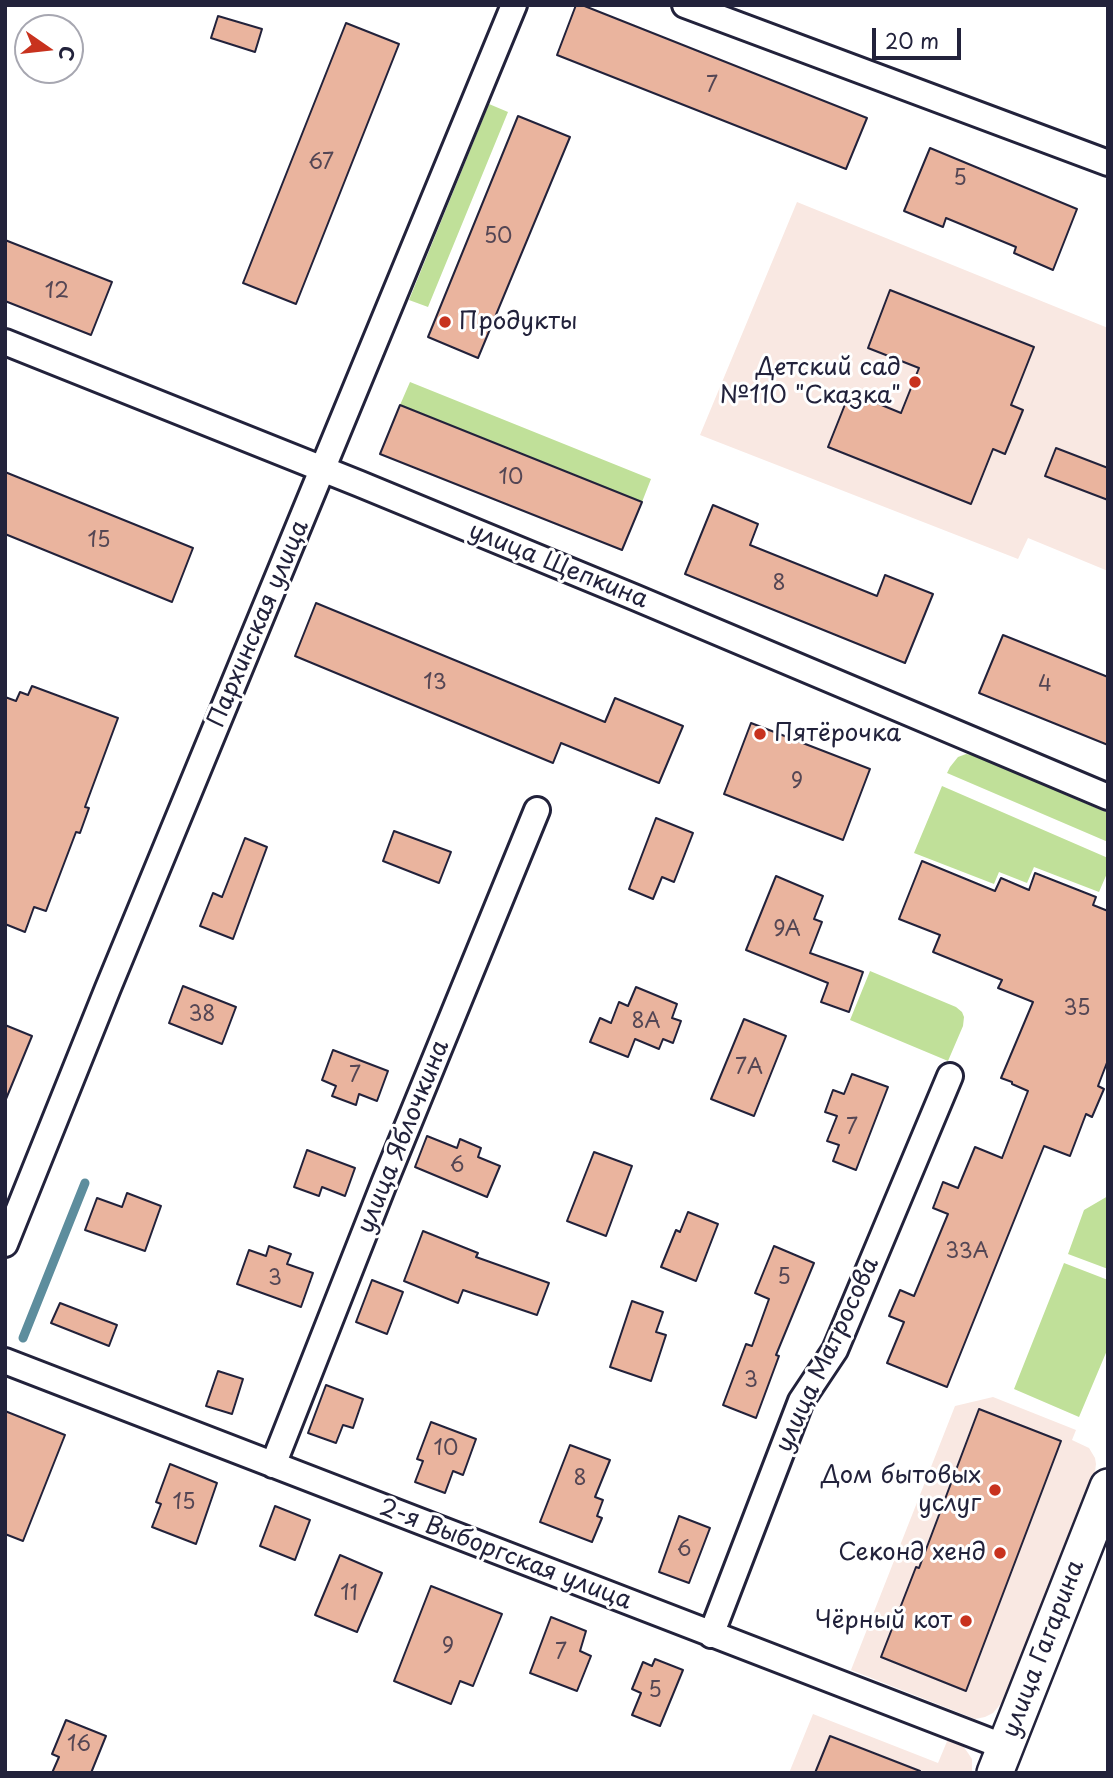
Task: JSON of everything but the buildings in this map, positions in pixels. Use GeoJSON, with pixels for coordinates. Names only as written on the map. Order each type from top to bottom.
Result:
{"type":"FeatureCollection","features":[{"type":"Feature","properties":{"kind":"main road","name":"улица Гагарина"},"geometry":{"type":"LineString","coordinates":[[1000,1760],[1108,1487]]}},
{"type":"Feature","properties":{"kind":"street","name":"Пархинская улица"},"geometry":{"type":"LineString","coordinates":[[5,1244],[514,5]]}},
{"type":"Feature","properties":{"kind":"street"},"geometry":{"type":"LineString","coordinates":[[685,5],[1108,163]]}},
{"type":"Feature","properties":{"kind":"street","name":"улица Щепкина"},"geometry":{"type":"LineString","coordinates":[[5,342],[634,597],[1108,797]]}},
{"type":"Feature","properties":{"kind":"street","name":"улица Яблочкина"},"geometry":{"type":"LineString","coordinates":[[273,1465],[385,1181],[537,810]]}},
{"type":"Feature","properties":{"kind":"street","name":"улица Матросова"},"geometry":{"type":"LineString","coordinates":[[711,1635],[801,1401],[835,1350],[950,1076]]}},
{"type":"Feature","properties":{"kind":"street","name":"2-я Выборгская улица"},"geometry":{"type":"LineString","coordinates":[[5,1361],[711,1635],[1000,1760]]}},
{"type":"Feature","properties":{"kind":"shaded area","name":"Детский сад №110 \"Сказка\""},"geometry":{"type":"Polygon","coordinates":[[[797,202],[1108,328],[1108,571],[1028,538],[1018,559],[700,435],[797,202]]]}},
{"type":"Feature","properties":{"kind":"shaded area"},"geometry":{"type":"Polygon","coordinates":[[[993,1397],[1076,1430],[1072,1440],[1089,1448],[1096,1464],[1003,1701],[993,1713],[975,1719],[851,1670],[955,1406],[993,1397]]]}},
{"type":"Feature","properties":{"kind":"shaded area"},"geometry":{"type":"Polygon","coordinates":[[[813,1714],[938,1763],[948,1739],[963,1746],[968,1753],[972,1759],[972,1773],[789,1773],[813,1714]]]}},
{"type":"Feature","properties":{"kind":"green space"},"geometry":{"type":"Polygon","coordinates":[[[489,104],[508,112],[428,307],[409,300],[489,104]]]}},
{"type":"Feature","properties":{"kind":"green space"},"geometry":{"type":"Polygon","coordinates":[[[410,382],[651,479],[642,502],[400,405],[410,382]]]}},
{"type":"Feature","properties":{"kind":"green space"},"geometry":{"type":"Polygon","coordinates":[[[966,754],[977,756],[1108,813],[1108,842],[947,773],[958,757],[966,754]]]}},
{"type":"Feature","properties":{"kind":"green space"},"geometry":{"type":"Polygon","coordinates":[[[942,786],[1108,858],[1108,871],[1099,892],[1034,867],[1027,883],[999,872],[994,884],[914,853],[942,786]]]}},
{"type":"Feature","properties":{"kind":"green space"},"geometry":{"type":"Polygon","coordinates":[[[870,971],[956,1007],[962,1012],[963,1026],[948,1061],[850,1020],[870,971]]]}},
{"type":"Feature","properties":{"kind":"green space"},"geometry":{"type":"Polygon","coordinates":[[[1108,1196],[1108,1269],[1068,1254],[1084,1210],[1108,1196]]]}},
{"type":"Feature","properties":{"kind":"green space"},"geometry":{"type":"Polygon","coordinates":[[[1064,1263],[1108,1280],[1108,1348],[1079,1417],[1014,1389],[1064,1263]]]}},
{"type":"Feature","properties":{"kind":"waterway"},"geometry":{"type":"LineString","coordinates":[[23,1338],[85,1183]]}},
{"type":"Feature","properties":{"kind":"place","name":"Продукты"},"geometry":{"type":"Point","coordinates":[445,322]}},
{"type":"Feature","properties":{"kind":"place","name":"Детский сад №110 \"Сказка\""},"geometry":{"type":"Point","coordinates":[915,382]}},
{"type":"Feature","properties":{"kind":"place","name":"Пятёрочка"},"geometry":{"type":"Point","coordinates":[760,734]}},
{"type":"Feature","properties":{"kind":"place","name":"Дом бытовых услуг"},"geometry":{"type":"Point","coordinates":[995,1490]}},
{"type":"Feature","properties":{"kind":"place","name":"Секонд хенд"},"geometry":{"type":"Point","coordinates":[1000,1553]}},
{"type":"Feature","properties":{"kind":"place","name":"Чёрный кот"},"geometry":{"type":"Point","coordinates":[966,1621]}}]}
